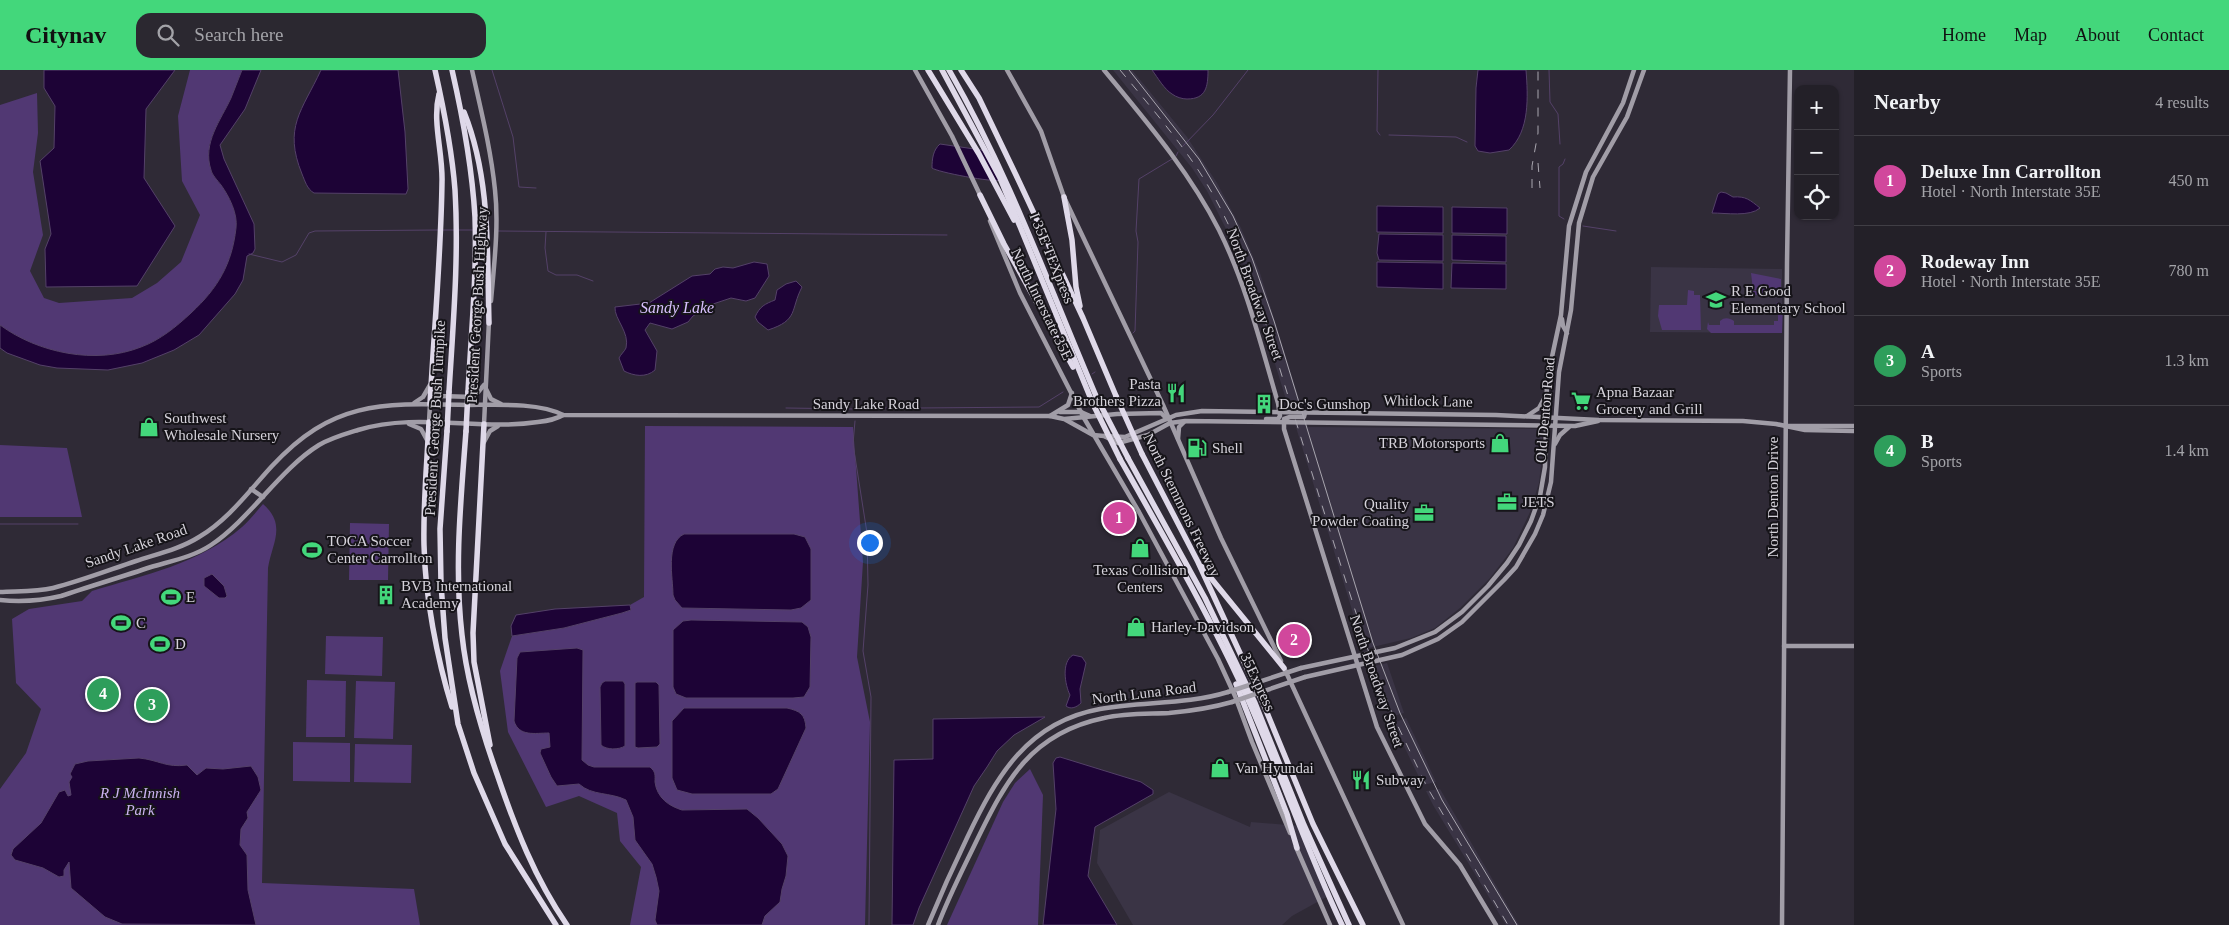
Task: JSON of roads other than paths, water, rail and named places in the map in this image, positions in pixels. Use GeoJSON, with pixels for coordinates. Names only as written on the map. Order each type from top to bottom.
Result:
{"type":"FeatureCollection","features":[{"type":"Feature","properties":{"kind":"highway","name":"President George Bush Turnpike"},"geometry":{"type":"LineString","coordinates":[[435,70],[450,147],[455,189],[456,254],[450,392],[440,529],[440,584],[445,638],[458,724],[474,773],[505,844],[556,925]]}},
{"type":"Feature","properties":{"kind":"highway","name":"President George Bush Turnpike"},"geometry":{"type":"LineString","coordinates":[[452,70],[459,99],[473,190],[475,254],[458,544],[462,636],[470,688],[494,766],[522,844],[546,892],[567,925]]}},
{"type":"Feature","properties":{"kind":"highway"},"geometry":{"type":"LineString","coordinates":[[928,70],[980,154],[1027,244]]}},
{"type":"Feature","properties":{"kind":"highway","name":"North Stemmons Freeway"},"geometry":{"type":"LineString","coordinates":[[942,70],[1000,178],[1089,396],[1120,459],[1181,567],[1234,670],[1324,887],[1342,925]]}},
{"type":"Feature","properties":{"kind":"highway","name":"I 35E TEXpress"},"geometry":{"type":"LineString","coordinates":[[949,70],[976,116],[1006,178],[1096,396],[1128,458]]}},
{"type":"Feature","properties":{"kind":"highway","name":"North Stemmons Freeway"},"geometry":{"type":"LineString","coordinates":[[961,70],[979,98],[1083,318],[1142,454],[1198,562],[1263,702],[1314,824],[1363,925]]}},
{"type":"Feature","properties":{"kind":"highway"},"geometry":{"type":"LineString","coordinates":[[430,404],[440,254],[442,179],[436,107],[440,92]]}},
{"type":"Feature","properties":{"kind":"highway"},"geometry":{"type":"LineString","coordinates":[[459,99],[472,132],[484,190],[491,254],[489,323]]}},
{"type":"Feature","properties":{"kind":"highway"},"geometry":{"type":"LineString","coordinates":[[980,195],[1004,244],[1089,396]]}},
{"type":"Feature","properties":{"kind":"highway"},"geometry":{"type":"LineString","coordinates":[[1064,197],[1072,240],[1076,287],[1083,318]]}},
{"type":"Feature","properties":{"kind":"highway"},"geometry":{"type":"LineString","coordinates":[[429,422],[424,517],[427,584],[448,692],[458,724]]}},
{"type":"Feature","properties":{"kind":"highway"},"geometry":{"type":"LineString","coordinates":[[484,424],[478,512],[473,640],[478,686],[494,766]]}},
{"type":"Feature","properties":{"kind":"highway","name":"35Express"},"geometry":{"type":"LineString","coordinates":[[1128,458],[1205,598],[1251,694],[1304,825],[1349,925]]}},
{"type":"Feature","properties":{"kind":"highway"},"geometry":{"type":"LineString","coordinates":[[1198,562],[1284,668]]}},
{"type":"Feature","properties":{"kind":"highway"},"geometry":{"type":"LineString","coordinates":[[1234,670],[1236,685],[1287,814],[1297,848]]}},
{"type":"Feature","properties":{"kind":"main road","name":"President George Bush Highway"},"geometry":{"type":"LineString","coordinates":[[472,70],[496,191],[491,254]]}},
{"type":"Feature","properties":{"kind":"main road","name":"North Interstate 35E"},"geometry":{"type":"LineString","coordinates":[[915,70],[952,136],[980,195],[1020,293],[1084,418],[1139,512],[1218,659],[1330,925]]}},
{"type":"Feature","properties":{"kind":"main road"},"geometry":{"type":"LineString","coordinates":[[1007,70],[1041,132],[1064,197],[1403,925]]}},
{"type":"Feature","properties":{"kind":"main road","name":"North Broadway Street"},"geometry":{"type":"LineString","coordinates":[[1104,70],[1163,141],[1196,190],[1220,232],[1246,298],[1278,403],[1279,412]]}},
{"type":"Feature","properties":{"kind":"main road","name":"Old Denton Road"},"geometry":{"type":"LineString","coordinates":[[1354,656],[1408,644],[1448,624],[1462,612],[1507,564],[1531,521],[1540,496],[1545,467],[1548,369],[1561,315],[1569,226],[1577,196],[1592,158],[1623,103],[1634,70]]}},
{"type":"Feature","properties":{"kind":"main road","name":"Old Denton Road"},"geometry":{"type":"LineString","coordinates":[[1356,665],[1402,656],[1425,646],[1452,630],[1516,567],[1535,534],[1548,499],[1551,482],[1559,372],[1573,298],[1579,223],[1588,191],[1601,163],[1627,117],[1644,70]]}},
{"type":"Feature","properties":{"kind":"main road","name":"North Denton Drive"},"geometry":{"type":"LineString","coordinates":[[1782,925],[1790,70]]}},
{"type":"Feature","properties":{"kind":"main road"},"geometry":{"type":"LineString","coordinates":[[1592,158],[1601,163]]}},
{"type":"Feature","properties":{"kind":"main road"},"geometry":{"type":"LineString","coordinates":[[1561,315],[1563,326],[1567,333]]}},
{"type":"Feature","properties":{"kind":"main road","name":"President George Bush Highway"},"geometry":{"type":"LineString","coordinates":[[484,424],[489,323]]}},
{"type":"Feature","properties":{"kind":"main road"},"geometry":{"type":"LineString","coordinates":[[431,383],[435,393],[439,396],[471,398],[477,395],[485,384]]}},
{"type":"Feature","properties":{"kind":"main road"},"geometry":{"type":"LineString","coordinates":[[412,403],[423,397],[431,383]]}},
{"type":"Feature","properties":{"kind":"main road"},"geometry":{"type":"LineString","coordinates":[[485,384],[491,399],[507,406]]}},
{"type":"Feature","properties":{"kind":"main road"},"geometry":{"type":"LineString","coordinates":[[1050,416],[1060,412],[1068,405],[1072,393]]}},
{"type":"Feature","properties":{"kind":"main road"},"geometry":{"type":"LineString","coordinates":[[1526,417],[1539,408],[1546,396]]}},
{"type":"Feature","properties":{"kind":"main road","name":"Sandy Lake Road"},"geometry":{"type":"LineString","coordinates":[[0,592],[51,588],[185,545],[216,526],[287,451],[321,426],[339,416],[382,405],[412,403],[533,408],[557,412],[563,416]]}},
{"type":"Feature","properties":{"kind":"main road"},"geometry":{"type":"LineString","coordinates":[[429,422],[430,404]]}},
{"type":"Feature","properties":{"kind":"main road","name":"Whitlock Lane"},"geometry":{"type":"LineString","coordinates":[[1168,420],[1183,413],[1202,411],[1352,412],[1556,417],[1599,420],[1743,421],[1786,426]]}},
{"type":"Feature","properties":{"kind":"main road"},"geometry":{"type":"LineString","coordinates":[[1060,412],[1081,412],[1090,416]]}},
{"type":"Feature","properties":{"kind":"main road"},"geometry":{"type":"LineString","coordinates":[[1240,421],[1247,419],[1278,419],[1279,412]]}},
{"type":"Feature","properties":{"kind":"main road"},"geometry":{"type":"LineString","coordinates":[[1283,423],[1287,418],[1304,417],[1305,413]]}},
{"type":"Feature","properties":{"kind":"main road","name":"Sandy Lake Road"},"geometry":{"type":"LineString","coordinates":[[0,600],[17,602],[61,596],[190,556],[211,545],[302,458],[319,446],[360,429],[406,422],[526,424],[558,419],[563,416],[1050,416],[1064,419],[1090,416],[1161,414],[1168,420]]}},
{"type":"Feature","properties":{"kind":"main road"},"geometry":{"type":"LineString","coordinates":[[1064,419],[1094,435],[1125,437],[1168,420]]}},
{"type":"Feature","properties":{"kind":"main road","name":"Whitlock Lane"},"geometry":{"type":"LineString","coordinates":[[1168,420],[1459,426],[1546,424],[1585,426],[1599,420]]}},
{"type":"Feature","properties":{"kind":"main road"},"geometry":{"type":"LineString","coordinates":[[1178,443],[1179,427],[1185,421]]}},
{"type":"Feature","properties":{"kind":"main road"},"geometry":{"type":"LineString","coordinates":[[406,422],[421,430],[428,441]]}},
{"type":"Feature","properties":{"kind":"main road","name":"North Broadway Street"},"geometry":{"type":"LineString","coordinates":[[1283,423],[1356,665],[1377,727],[1425,824],[1468,877],[1496,925]]}},
{"type":"Feature","properties":{"kind":"main road"},"geometry":{"type":"LineString","coordinates":[[483,443],[490,431],[500,425]]}},
{"type":"Feature","properties":{"kind":"main road"},"geometry":{"type":"LineString","coordinates":[[1554,448],[1562,432],[1572,426]]}},
{"type":"Feature","properties":{"kind":"main road"},"geometry":{"type":"LineString","coordinates":[[1786,426],[1854,426]]}},
{"type":"Feature","properties":{"kind":"main road"},"geometry":{"type":"LineString","coordinates":[[1786,426],[1805,430],[1854,431]]}},
{"type":"Feature","properties":{"kind":"main road"},"geometry":{"type":"LineString","coordinates":[[251,489],[263,497]]}},
{"type":"Feature","properties":{"kind":"main road"},"geometry":{"type":"LineString","coordinates":[[1540,496],[1548,499]]}},
{"type":"Feature","properties":{"kind":"main road"},"geometry":{"type":"LineString","coordinates":[[185,545],[190,556]]}},
{"type":"Feature","properties":{"kind":"main road"},"geometry":{"type":"LineString","coordinates":[[129,564],[132,573]]}},
{"type":"Feature","properties":{"kind":"main road"},"geometry":{"type":"LineString","coordinates":[[1448,624],[1452,630]]}},
{"type":"Feature","properties":{"kind":"main road"},"geometry":{"type":"LineString","coordinates":[[1784,646],[1854,646]]}},
{"type":"Feature","properties":{"kind":"main road","name":"North Luna Road"},"geometry":{"type":"LineString","coordinates":[[928,925],[966,839],[1000,775],[1032,740],[1058,724],[1092,710],[1129,705],[1188,701],[1228,692],[1301,668],[1354,656]]}},
{"type":"Feature","properties":{"kind":"main road","name":"North Luna Road"},"geometry":{"type":"LineString","coordinates":[[938,925],[948,898],[1000,794],[1020,766],[1036,750],[1055,736],[1087,722],[1134,714],[1193,711],[1232,702],[1305,677],[1356,665]]}},
{"type":"Feature","properties":{"kind":"water"},"geometry":{"type":"Polygon","coordinates":[[[44,70],[175,70],[146,109],[144,178],[175,226],[137,286],[46,287],[45,249],[51,234],[40,161],[54,148],[55,106],[44,88],[44,70]]]}},
{"type":"Feature","properties":{"kind":"water"},"geometry":{"type":"Polygon","coordinates":[[[242,70],[261,70],[245,109],[220,145],[224,159],[254,224],[255,249],[253,253],[247,256],[243,280],[235,294],[199,335],[174,350],[142,363],[108,370],[57,368],[40,365],[7,353],[0,348],[0,325],[15,335],[49,349],[87,355],[124,352],[155,341],[168,333],[201,304],[222,275],[234,241],[236,223],[234,211],[224,189],[212,172],[209,150],[214,132],[242,70]]]}},
{"type":"Feature","properties":{"kind":"water"},"geometry":{"type":"Polygon","coordinates":[[[321,70],[398,70],[405,132],[408,189],[406,194],[314,193],[308,187],[297,158],[294,144],[295,131],[297,120],[321,70]]]}},
{"type":"Feature","properties":{"kind":"water"},"geometry":{"type":"Polygon","coordinates":[[[1152,70],[1208,70],[1205,91],[1198,97],[1179,98],[1166,89],[1152,70]]]}},
{"type":"Feature","properties":{"kind":"water"},"geometry":{"type":"Polygon","coordinates":[[[1478,70],[1526,70],[1527,102],[1524,123],[1516,142],[1509,150],[1490,153],[1478,151],[1475,146],[1478,70]]]}},
{"type":"Feature","properties":{"kind":"water"},"geometry":{"type":"Polygon","coordinates":[[[940,144],[988,151],[1001,180],[966,177],[932,168],[933,155],[940,144]]]}},
{"type":"Feature","properties":{"kind":"water"},"geometry":{"type":"Polygon","coordinates":[[[1721,192],[1733,197],[1748,199],[1760,208],[1744,214],[1712,213],[1718,194],[1721,192]]]}},
{"type":"Feature","properties":{"kind":"water"},"geometry":{"type":"Polygon","coordinates":[[[1377,206],[1443,207],[1443,233],[1377,232],[1377,206]]]}},
{"type":"Feature","properties":{"kind":"water"},"geometry":{"type":"Polygon","coordinates":[[[1452,207],[1507,208],[1507,234],[1452,233],[1452,207]]]}},
{"type":"Feature","properties":{"kind":"water"},"geometry":{"type":"Polygon","coordinates":[[[1379,234],[1443,235],[1443,261],[1379,260],[1377,253],[1379,234]]]}},
{"type":"Feature","properties":{"kind":"water"},"geometry":{"type":"Polygon","coordinates":[[[1452,235],[1506,236],[1506,262],[1452,260],[1452,235]]]}},
{"type":"Feature","properties":{"kind":"water","name":"Sandy Lake"},"geometry":{"type":"Polygon","coordinates":[[[754,262],[767,264],[769,276],[755,298],[746,301],[731,298],[713,304],[693,316],[688,322],[672,329],[650,323],[645,330],[657,351],[655,370],[648,374],[640,375],[624,371],[619,358],[626,348],[627,342],[615,312],[615,307],[649,303],[692,276],[710,274],[715,269],[723,267],[733,268],[754,262]]]}},
{"type":"Feature","properties":{"kind":"water"},"geometry":{"type":"Polygon","coordinates":[[[1377,262],[1443,263],[1443,289],[1377,287],[1377,262]]]}},
{"type":"Feature","properties":{"kind":"water"},"geometry":{"type":"Polygon","coordinates":[[[1452,263],[1506,264],[1506,289],[1451,288],[1452,263]]]}},
{"type":"Feature","properties":{"kind":"water"},"geometry":{"type":"Polygon","coordinates":[[[796,281],[802,287],[792,313],[785,322],[768,330],[758,322],[755,317],[757,313],[763,306],[775,300],[777,290],[786,284],[796,281]]]}},
{"type":"Feature","properties":{"kind":"water"},"geometry":{"type":"Polygon","coordinates":[[[684,534],[794,534],[805,537],[811,549],[811,600],[801,608],[791,610],[682,608],[673,595],[671,561],[674,545],[684,534]]]}},
{"type":"Feature","properties":{"kind":"water"},"geometry":{"type":"Polygon","coordinates":[[[212,574],[224,586],[227,596],[225,598],[219,598],[204,586],[204,578],[212,574]]]}},
{"type":"Feature","properties":{"kind":"water"},"geometry":{"type":"Polygon","coordinates":[[[630,605],[631,610],[622,613],[564,628],[512,636],[511,626],[516,615],[555,609],[630,605]]]}},
{"type":"Feature","properties":{"kind":"water"},"geometry":{"type":"Polygon","coordinates":[[[683,621],[802,622],[808,627],[811,637],[810,687],[804,697],[686,698],[676,694],[673,687],[673,630],[683,621]]]}},
{"type":"Feature","properties":{"kind":"water"},"geometry":{"type":"Polygon","coordinates":[[[577,648],[583,650],[582,760],[594,767],[650,767],[655,775],[658,793],[673,806],[682,810],[747,809],[782,844],[788,856],[780,902],[765,916],[762,925],[657,925],[655,920],[659,891],[656,877],[652,864],[635,840],[633,817],[626,800],[595,792],[579,784],[557,786],[540,753],[541,749],[550,747],[549,733],[528,733],[516,726],[514,721],[517,658],[520,652],[577,648]]]}},
{"type":"Feature","properties":{"kind":"water"},"geometry":{"type":"Polygon","coordinates":[[[1073,655],[1082,657],[1086,663],[1080,689],[1081,703],[1072,708],[1066,706],[1070,695],[1065,668],[1069,658],[1073,655]]]}},
{"type":"Feature","properties":{"kind":"water"},"geometry":{"type":"Polygon","coordinates":[[[605,681],[623,681],[625,684],[625,746],[613,749],[601,745],[600,687],[605,681]]]}},
{"type":"Feature","properties":{"kind":"water"},"geometry":{"type":"Polygon","coordinates":[[[656,682],[659,685],[660,744],[657,747],[635,747],[635,683],[656,682]]]}},
{"type":"Feature","properties":{"kind":"water"},"geometry":{"type":"Polygon","coordinates":[[[684,708],[787,708],[801,714],[806,728],[778,789],[771,794],[692,794],[677,790],[672,778],[672,721],[684,708]]]}},
{"type":"Feature","properties":{"kind":"water"},"geometry":{"type":"Polygon","coordinates":[[[1045,717],[1014,735],[997,751],[974,786],[913,925],[892,925],[894,760],[933,759],[933,719],[1045,717]]]}},
{"type":"Feature","properties":{"kind":"water"},"geometry":{"type":"Polygon","coordinates":[[[1060,757],[1141,782],[1153,790],[1153,794],[1095,827],[1088,876],[1117,925],[1043,925],[1056,809],[1053,763],[1056,758],[1060,757]]]}},
{"type":"Feature","properties":{"kind":"water"},"geometry":{"type":"Polygon","coordinates":[[[139,758],[168,765],[187,765],[197,775],[206,768],[223,769],[251,766],[258,777],[261,790],[247,812],[248,818],[241,829],[240,845],[247,855],[248,890],[256,925],[122,924],[105,917],[71,888],[69,862],[64,870],[64,876],[59,877],[43,868],[15,860],[11,855],[13,849],[41,823],[59,792],[65,790],[68,796],[71,795],[69,782],[72,777],[70,774],[75,764],[88,761],[139,758]]]}},
{"type":"Feature","properties":{"kind":"waterway"},"geometry":{"type":"LineString","coordinates":[[492,70],[513,137],[519,187],[536,188]]}},
{"type":"Feature","properties":{"kind":"waterway"},"geometry":{"type":"LineString","coordinates":[[1183,146],[1213,115],[1248,70]]}},
{"type":"Feature","properties":{"kind":"waterway"},"geometry":{"type":"LineString","coordinates":[[1378,70],[1377,131],[1380,135]]}},
{"type":"Feature","properties":{"kind":"waterway"},"geometry":{"type":"LineString","coordinates":[[1549,70],[1550,102],[1558,114],[1560,144]]}},
{"type":"Feature","properties":{"kind":"waterway"},"geometry":{"type":"LineString","coordinates":[[1389,135],[1456,137],[1467,142]]}},
{"type":"Feature","properties":{"kind":"waterway"},"geometry":{"type":"LineString","coordinates":[[1176,156],[1178,152]]}},
{"type":"Feature","properties":{"kind":"waterway"},"geometry":{"type":"LineString","coordinates":[[1133,333],[1135,331],[1138,242],[1136,231],[1139,179],[1172,159]]}},
{"type":"Feature","properties":{"kind":"waterway"},"geometry":{"type":"LineString","coordinates":[[1564,219],[1559,216],[1559,167],[1565,159]]}},
{"type":"Feature","properties":{"kind":"waterway"},"geometry":{"type":"LineString","coordinates":[[1583,226],[1616,231]]}},
{"type":"Feature","properties":{"kind":"waterway"},"geometry":{"type":"LineString","coordinates":[[249,254],[282,262],[296,255],[309,233],[315,231],[439,230]]}},
{"type":"Feature","properties":{"kind":"waterway"},"geometry":{"type":"LineString","coordinates":[[443,230],[454,230]]}},
{"type":"Feature","properties":{"kind":"waterway"},"geometry":{"type":"LineString","coordinates":[[458,230],[474,230]]}},
{"type":"Feature","properties":{"kind":"waterway"},"geometry":{"type":"LineString","coordinates":[[498,231],[947,235]]}},
{"type":"Feature","properties":{"kind":"waterway"},"geometry":{"type":"LineString","coordinates":[[546,232],[545,248],[548,271],[556,275],[577,275],[593,281]]}},
{"type":"Feature","properties":{"kind":"waterway"},"geometry":{"type":"LineString","coordinates":[[917,408],[1039,407],[1063,392]]}},
{"type":"Feature","properties":{"kind":"waterway"},"geometry":{"type":"LineString","coordinates":[[786,408],[855,409]]}},
{"type":"Feature","properties":{"kind":"waterway"},"geometry":{"type":"LineString","coordinates":[[856,408],[911,408]]}},
{"type":"Feature","properties":{"kind":"waterway"},"geometry":{"type":"LineString","coordinates":[[855,421],[853,444],[867,533],[868,585],[863,651],[871,697],[869,925]]}},
{"type":"Feature","properties":{"kind":"waterway"},"geometry":{"type":"LineString","coordinates":[[0,524],[78,524]]}},
{"type":"Feature","properties":{"kind":"tram line"},"geometry":{"type":"LineString","coordinates":[[1129,70],[1199,159],[1233,216],[1252,258],[1274,321],[1373,643],[1400,713],[1442,800],[1517,925]]}},
{"type":"Feature","properties":{"kind":"railway"},"geometry":{"type":"LineString","coordinates":[[1120,70],[1184,149],[1216,200],[1239,248],[1266,323],[1361,629],[1395,720],[1427,787],[1508,925]]}},
{"type":"Feature","properties":{"kind":"railway"},"geometry":{"type":"LineString","coordinates":[[1532,188],[1532,166],[1538,133],[1538,70]]}},
{"type":"Feature","properties":{"kind":"railway"},"geometry":{"type":"LineString","coordinates":[[1538,163],[1540,188]]}},
{"type":"Feature","properties":{"kind":"place","name":"R E Good Elementary School"},"geometry":{"type":"Point","coordinates":[1716,300]}},
{"type":"Feature","properties":{"kind":"place","name":"Pasta Brothers Pizza"},"geometry":{"type":"Point","coordinates":[1176,393]}},
{"type":"Feature","properties":{"kind":"place","name":"Apna Bazaar Grocery and Grill"},"geometry":{"type":"Point","coordinates":[1581,401]}},
{"type":"Feature","properties":{"kind":"place","name":"Doc's Gunshop"},"geometry":{"type":"Point","coordinates":[1264,404]}},
{"type":"Feature","properties":{"kind":"place","name":"Southwest Wholesale Nursery"},"geometry":{"type":"Point","coordinates":[149,427]}},
{"type":"Feature","properties":{"kind":"place","name":"TRB Motorsports"},"geometry":{"type":"Point","coordinates":[1500,443]}},
{"type":"Feature","properties":{"kind":"place","name":"Shell"},"geometry":{"type":"Point","coordinates":[1197,448]}},
{"type":"Feature","properties":{"kind":"place","name":"JETS"},"geometry":{"type":"Point","coordinates":[1507,502]}},
{"type":"Feature","properties":{"kind":"place","name":"Quality Powder Coating"},"geometry":{"type":"Point","coordinates":[1424,513]}},
{"type":"Feature","properties":{"kind":"place","name":"Deluxe Inn Carrollton"},"geometry":{"type":"Point","coordinates":[1119,518]}},
{"type":"Feature","properties":{"kind":"place","name":"Texas Collision Centers"},"geometry":{"type":"Point","coordinates":[1140,548]}},
{"type":"Feature","properties":{"kind":"place","name":"TOCA Soccer Center Carrollton"},"geometry":{"type":"Point","coordinates":[312,550]}},
{"type":"Feature","properties":{"kind":"place","name":"BVB International Academy"},"geometry":{"type":"Point","coordinates":[386,595]}},
{"type":"Feature","properties":{"kind":"place","name":"E"},"geometry":{"type":"Point","coordinates":[171,597]}},
{"type":"Feature","properties":{"kind":"place","name":"C"},"geometry":{"type":"Point","coordinates":[121,623]}},
{"type":"Feature","properties":{"kind":"place","name":"Harley-Davidson"},"geometry":{"type":"Point","coordinates":[1136,627]}},
{"type":"Feature","properties":{"kind":"place","name":"Rodeway Inn"},"geometry":{"type":"Point","coordinates":[1294,640]}},
{"type":"Feature","properties":{"kind":"place","name":"D"},"geometry":{"type":"Point","coordinates":[160,644]}},
{"type":"Feature","properties":{"kind":"place","name":"B"},"geometry":{"type":"Point","coordinates":[103,694]}},
{"type":"Feature","properties":{"kind":"place","name":"A"},"geometry":{"type":"Point","coordinates":[152,705]}},
{"type":"Feature","properties":{"kind":"place","name":"Van Hyundai"},"geometry":{"type":"Point","coordinates":[1220,768]}},
{"type":"Feature","properties":{"kind":"place","name":"Subway"},"geometry":{"type":"Point","coordinates":[1361,780]}},
{"type":"Feature","properties":{"kind":"park label","name":"R J McInnish Park"},"geometry":{"type":"Point","coordinates":[140,802]}}]}
